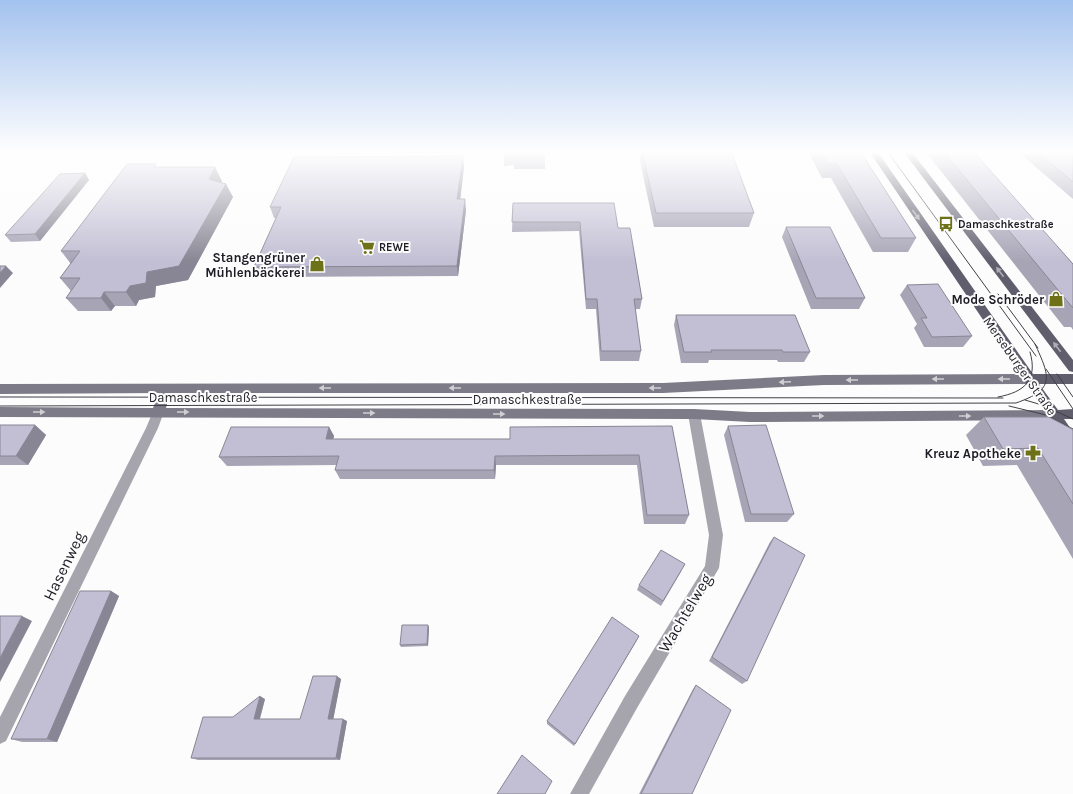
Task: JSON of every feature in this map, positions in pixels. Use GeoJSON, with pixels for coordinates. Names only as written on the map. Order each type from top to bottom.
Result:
{"type":"FeatureCollection","features":[{"type":"Feature","properties":{"kind":"main road","name":"Merseburger Straße"},"geometry":{"type":"LineString","coordinates":[[899,188],[1073,442]]}},
{"type":"Feature","properties":{"kind":"main road"},"geometry":{"type":"LineString","coordinates":[[935,188],[1073,368]]}},
{"type":"Feature","properties":{"kind":"main road"},"geometry":{"type":"LineString","coordinates":[[1030,379],[1073,379]]}},
{"type":"Feature","properties":{"kind":"main road"},"geometry":{"type":"LineString","coordinates":[[1054,414],[1073,414]]}},
{"type":"Feature","properties":{"kind":"street","name":"Damaschkestraße"},"geometry":{"type":"LineString","coordinates":[[0,389],[663,388],[824,380],[1030,379]]}},
{"type":"Feature","properties":{"kind":"street"},"geometry":{"type":"LineString","coordinates":[[158,412],[166,389]]}},
{"type":"Feature","properties":{"kind":"street","name":"Damaschkestraße"},"geometry":{"type":"LineString","coordinates":[[0,412],[694,414],[750,416],[1054,414]]}},
{"type":"Feature","properties":{"kind":"street","name":"Hasenweg"},"geometry":{"type":"LineString","coordinates":[[0,734],[149,435],[158,412]]}},
{"type":"Feature","properties":{"kind":"street","name":"Wachtelweg"},"geometry":{"type":"LineString","coordinates":[[579,794],[631,702],[712,568],[716,536],[694,414]]}},
{"type":"Feature","properties":{"kind":"building"},"geometry":{"type":"Polygon","coordinates":[[[47,188],[73,188],[35,234],[5,235],[47,188]]]}},
{"type":"Feature","properties":{"kind":"building"},"geometry":{"type":"Polygon","coordinates":[[[109,188],[224,188],[179,266],[147,272],[146,283],[130,286],[126,292],[104,292],[101,298],[66,298],[80,278],[60,278],[80,251],[61,251],[109,188]]]}},
{"type":"Feature","properties":{"kind":"building","name":"REWE"},"geometry":{"type":"Polygon","coordinates":[[[279,188],[459,188],[457,199],[465,199],[457,266],[254,267],[281,207],[270,207],[279,188]]]}},
{"type":"Feature","properties":{"kind":"building"},"geometry":{"type":"Polygon","coordinates":[[[650,188],[745,188],[754,213],[656,213],[650,188]]]}},
{"type":"Feature","properties":{"kind":"building"},"geometry":{"type":"Polygon","coordinates":[[[851,188],[884,188],[916,238],[881,238],[851,188]]]}},
{"type":"Feature","properties":{"kind":"building"},"geometry":{"type":"Polygon","coordinates":[[[974,188],[1006,188],[1073,264],[1073,308],[974,188]]]}},
{"type":"Feature","properties":{"kind":"building"},"geometry":{"type":"Polygon","coordinates":[[[513,203],[614,203],[618,228],[630,228],[642,299],[634,299],[641,351],[601,351],[597,299],[586,299],[580,222],[512,222],[513,203]]]}},
{"type":"Feature","properties":{"kind":"building"},"geometry":{"type":"Polygon","coordinates":[[[786,227],[830,227],[865,298],[816,298],[786,227]]]}},
{"type":"Feature","properties":{"kind":"building"},"geometry":{"type":"Polygon","coordinates":[[[0,266],[6,266],[0,273],[0,266]]]}},
{"type":"Feature","properties":{"kind":"building"},"geometry":{"type":"Polygon","coordinates":[[[938,284],[972,336],[932,337],[921,318],[927,318],[907,285],[938,284]]]}},
{"type":"Feature","properties":{"kind":"building"},"geometry":{"type":"Polygon","coordinates":[[[676,315],[795,315],[810,352],[783,352],[782,350],[711,350],[712,352],[684,352],[676,315]]]}},
{"type":"Feature","properties":{"kind":"building"},"geometry":{"type":"Polygon","coordinates":[[[984,417],[1049,417],[1072,429],[1073,504],[1038,448],[1003,449],[984,417]]]}},
{"type":"Feature","properties":{"kind":"building"},"geometry":{"type":"Polygon","coordinates":[[[0,425],[35,425],[16,456],[0,456],[0,425]]]}},
{"type":"Feature","properties":{"kind":"building"},"geometry":{"type":"Polygon","coordinates":[[[766,425],[794,514],[751,514],[728,426],[766,425]]]}},
{"type":"Feature","properties":{"kind":"building"},"geometry":{"type":"Polygon","coordinates":[[[672,426],[689,515],[647,515],[639,455],[495,456],[494,470],[335,470],[339,456],[219,457],[231,427],[329,427],[326,439],[510,439],[510,427],[672,426]]]}},
{"type":"Feature","properties":{"kind":"building"},"geometry":{"type":"Polygon","coordinates":[[[774,537],[805,555],[747,681],[712,657],[774,537]]]}},
{"type":"Feature","properties":{"kind":"building"},"geometry":{"type":"Polygon","coordinates":[[[661,550],[685,564],[663,601],[639,585],[661,550]]]}},
{"type":"Feature","properties":{"kind":"building"},"geometry":{"type":"Polygon","coordinates":[[[80,591],[111,591],[47,739],[11,739],[80,591]]]}},
{"type":"Feature","properties":{"kind":"building"},"geometry":{"type":"Polygon","coordinates":[[[0,616],[22,616],[0,658],[0,616]]]}},
{"type":"Feature","properties":{"kind":"building"},"geometry":{"type":"Polygon","coordinates":[[[612,617],[639,636],[575,744],[547,721],[612,617]]]}},
{"type":"Feature","properties":{"kind":"building"},"geometry":{"type":"Polygon","coordinates":[[[402,625],[428,625],[427,644],[400,645],[402,625]]]}},
{"type":"Feature","properties":{"kind":"building"},"geometry":{"type":"Polygon","coordinates":[[[313,676],[337,676],[328,719],[343,719],[336,758],[191,758],[203,717],[233,717],[260,696],[254,719],[300,719],[313,676]]]}},
{"type":"Feature","properties":{"kind":"building"},"geometry":{"type":"Polygon","coordinates":[[[696,685],[731,710],[692,794],[641,794],[696,685]]]}},
{"type":"Feature","properties":{"kind":"building"},"geometry":{"type":"Polygon","coordinates":[[[522,755],[552,781],[545,794],[497,794],[522,755]]]}},
{"type":"Feature","properties":{"kind":"tram line"},"geometry":{"type":"LineString","coordinates":[[914,188],[1036,356]]}},
{"type":"Feature","properties":{"kind":"tram line"},"geometry":{"type":"LineString","coordinates":[[998,294],[1038,348]]}},
{"type":"Feature","properties":{"kind":"tram line"},"geometry":{"type":"LineString","coordinates":[[0,406],[1016,403],[1038,393],[1044,387],[1046,381],[1044,365],[1035,344]]}},
{"type":"Feature","properties":{"kind":"tram line"},"geometry":{"type":"LineString","coordinates":[[998,397],[1016,392],[1027,383],[1031,377],[1032,370],[1030,352]]}},
{"type":"Feature","properties":{"kind":"tram line"},"geometry":{"type":"LineString","coordinates":[[1046,369],[1073,409]]}},
{"type":"Feature","properties":{"kind":"tram line"},"geometry":{"type":"LineString","coordinates":[[1057,374],[1073,397]]}},
{"type":"Feature","properties":{"kind":"tram line"},"geometry":{"type":"LineString","coordinates":[[0,397],[1003,398]]}},
{"type":"Feature","properties":{"kind":"tram line"},"geometry":{"type":"LineString","coordinates":[[1025,400],[1042,405],[1073,419]]}},
{"type":"Feature","properties":{"kind":"tram line"},"geometry":{"type":"LineString","coordinates":[[1009,406],[1046,415],[1073,429]]}},
{"type":"Feature","properties":{"kind":"place","name":"Damaschkestraße"},"geometry":{"type":"Point","coordinates":[946,224]}},
{"type":"Feature","properties":{"kind":"place","name":"REWE"},"geometry":{"type":"Point","coordinates":[367,247]}},
{"type":"Feature","properties":{"kind":"place","name":"Stangengrüner Mühlenbäckerei"},"geometry":{"type":"Point","coordinates":[317,264]}},
{"type":"Feature","properties":{"kind":"place","name":"Mode Schröder"},"geometry":{"type":"Point","coordinates":[1056,299]}},
{"type":"Feature","properties":{"kind":"place","name":"Kreuz Apotheke"},"geometry":{"type":"Point","coordinates":[1033,453]}}]}
